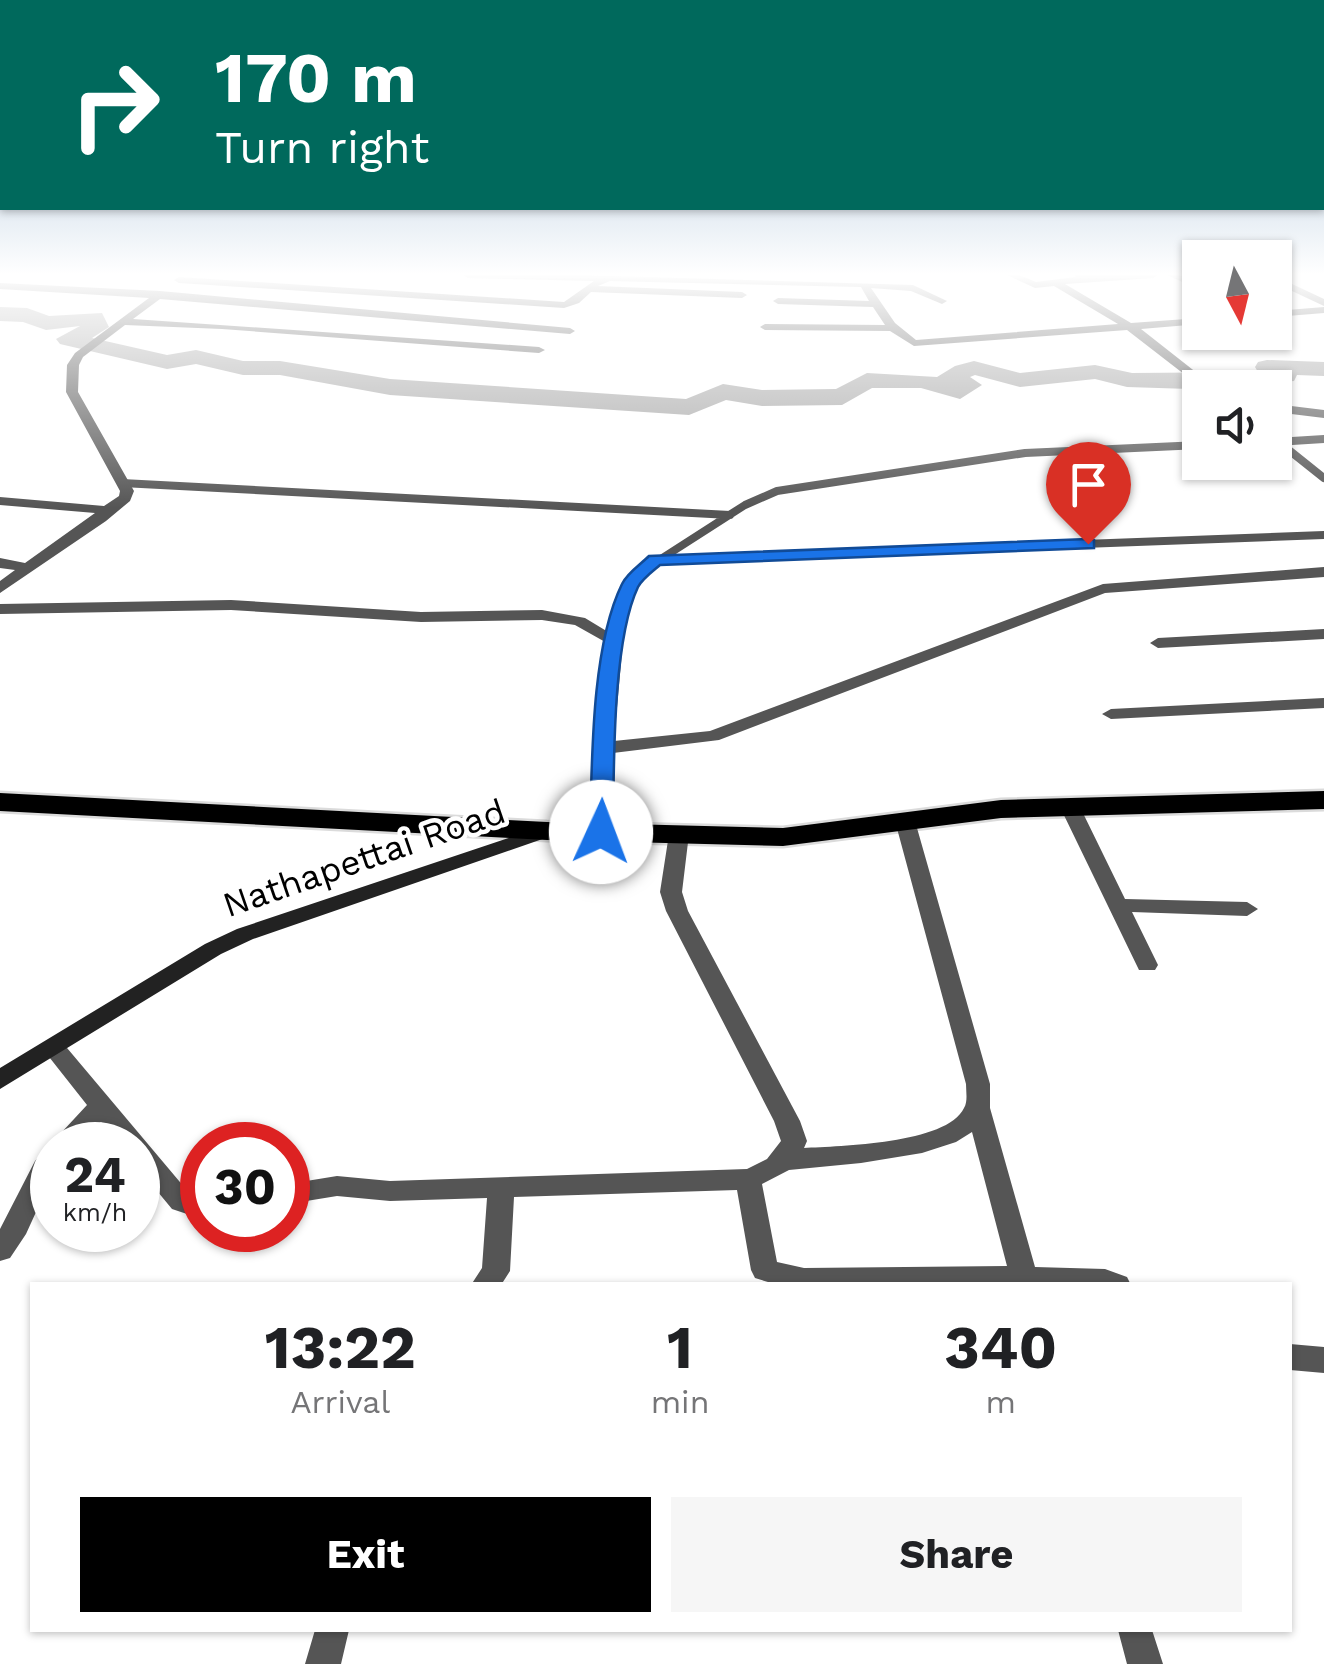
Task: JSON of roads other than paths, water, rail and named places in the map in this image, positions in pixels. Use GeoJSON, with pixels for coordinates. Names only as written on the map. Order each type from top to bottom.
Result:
{"type":"FeatureCollection","features":[{"type":"Feature","properties":{"kind":"highway"},"geometry":{"type":"LineString","coordinates":[[0,802],[548,831],[783,837],[1001,809],[1324,800]]}},
{"type":"Feature","properties":{"kind":"street"},"geometry":{"type":"LineString","coordinates":[[0,588],[125,498],[122,483],[72,392],[74,360],[82,353]]}},
{"type":"Feature","properties":{"kind":"street"},"geometry":{"type":"LineString","coordinates":[[1164,353],[1187,370]]}},
{"type":"Feature","properties":{"kind":"street"},"geometry":{"type":"LineString","coordinates":[[1292,410],[1324,414]]}},
{"type":"Feature","properties":{"kind":"street"},"geometry":{"type":"LineString","coordinates":[[0,500],[102,510],[101,518]]}},
{"type":"Feature","properties":{"kind":"street"},"geometry":{"type":"LineString","coordinates":[[0,563],[30,568]]}},
{"type":"Feature","properties":{"kind":"street"},"geometry":{"type":"LineString","coordinates":[[604,748],[713,736],[1103,589],[1324,572]]}},
{"type":"Feature","properties":{"kind":"street"},"geometry":{"type":"LineString","coordinates":[[0,610],[231,606],[422,617],[542,615],[579,621],[614,641],[601,832]]}},
{"type":"Feature","properties":{"kind":"street"},"geometry":{"type":"LineString","coordinates":[[1158,643],[1324,634]]}},
{"type":"Feature","properties":{"kind":"street"},"geometry":{"type":"LineString","coordinates":[[1111,714],[1324,703]]}},
{"type":"Feature","properties":{"kind":"street"},"geometry":{"type":"LineString","coordinates":[[1070,807],[1148,965]]}},
{"type":"Feature","properties":{"kind":"street"},"geometry":{"type":"LineString","coordinates":[[905,822],[978,1084],[978,1108],[1026,1282],[1108,1282]]}},
{"type":"Feature","properties":{"kind":"street","name":"Nathapettai Road"},"geometry":{"type":"LineString","coordinates":[[0,1080],[60,1056],[212,949],[245,934],[548,831]]}},
{"type":"Feature","properties":{"kind":"street"},"geometry":{"type":"LineString","coordinates":[[679,834],[671,892],[787,1120],[794,1141],[786,1160]]}},
{"type":"Feature","properties":{"kind":"street"},"geometry":{"type":"LineString","coordinates":[[1118,905],[1247,909]]}},
{"type":"Feature","properties":{"kind":"street"},"geometry":{"type":"LineString","coordinates":[[60,1056],[115,1122]]}},
{"type":"Feature","properties":{"kind":"street"},"geometry":{"type":"LineString","coordinates":[[80,1122],[97,1100]]}},
{"type":"Feature","properties":{"kind":"street"},"geometry":{"type":"LineString","coordinates":[[310,1190],[337,1186],[390,1190],[748,1179],[770,1172],[786,1160],[922,1144],[961,1130],[978,1108]]}},
{"type":"Feature","properties":{"kind":"street"},"geometry":{"type":"LineString","coordinates":[[160,1176],[180,1201]]}},
{"type":"Feature","properties":{"kind":"street"},"geometry":{"type":"LineString","coordinates":[[748,1179],[766,1270],[801,1282]]}},
{"type":"Feature","properties":{"kind":"street"},"geometry":{"type":"LineString","coordinates":[[487,1282],[496,1271],[500,1187]]}},
{"type":"Feature","properties":{"kind":"street"},"geometry":{"type":"LineString","coordinates":[[0,1250],[16,1233],[30,1197]]}},
{"type":"Feature","properties":{"kind":"street"},"geometry":{"type":"LineString","coordinates":[[1292,1357],[1324,1360]]}},
{"type":"Feature","properties":{"kind":"street"},"geometry":{"type":"LineString","coordinates":[[323,1664],[331,1632]]}},
{"type":"Feature","properties":{"kind":"street"},"geometry":{"type":"LineString","coordinates":[[1135,1632],[1145,1664]]}},
{"type":"Feature","properties":{"kind":"lane"},"geometry":{"type":"LineString","coordinates":[[1292,440],[1324,439]]}},
{"type":"Feature","properties":{"kind":"lane"},"geometry":{"type":"LineString","coordinates":[[614,641],[631,583],[655,560],[778,491],[1004,456],[1182,446]]}},
{"type":"Feature","properties":{"kind":"lane"},"geometry":{"type":"LineString","coordinates":[[1292,453],[1324,478]]}},
{"type":"Feature","properties":{"kind":"lane"},"geometry":{"type":"LineString","coordinates":[[122,483],[730,515]]}},
{"type":"Feature","properties":{"kind":"lane"},"geometry":{"type":"LineString","coordinates":[[655,560],[1324,535]]}},
{"type":"Feature","properties":{"kind":"waterway"},"geometry":{"type":"LineString","coordinates":[[127,353],[167,362],[196,357],[243,368],[280,368],[390,387],[689,407],[723,392],[762,398],[842,397],[867,380],[922,381],[960,391],[970,385],[949,378],[974,368],[1020,380],[1100,372],[1127,380],[1190,382],[1285,376],[1267,367],[1324,369]]}}]}
